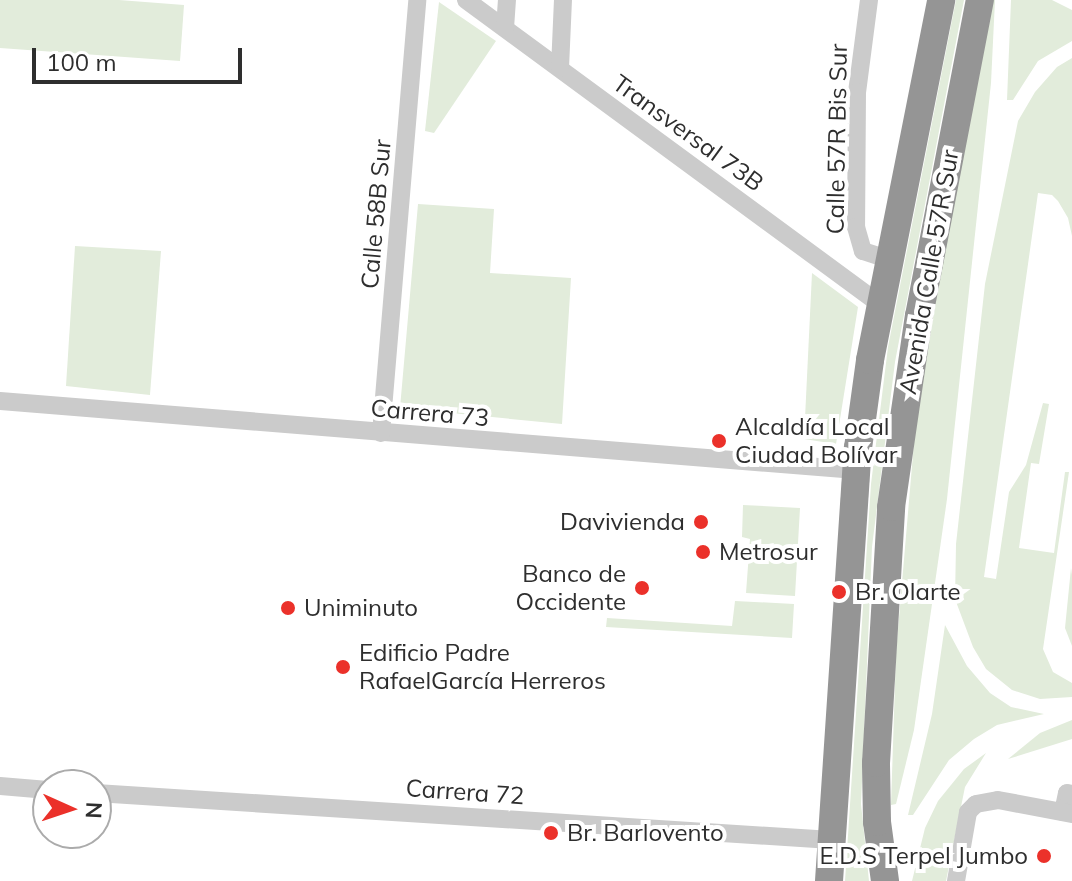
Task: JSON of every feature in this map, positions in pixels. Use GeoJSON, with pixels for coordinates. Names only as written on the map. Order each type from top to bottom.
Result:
{"type":"FeatureCollection","features":[{"type":"Feature","properties":{"kind":"highway","name":"Avenida Calle 57R Sur"},"geometry":{"type":"LineString","coordinates":[[829,881],[856,470],[881,305],[941,0]]}},
{"type":"Feature","properties":{"kind":"highway","name":"Avenida Calle 57R Sur"},"geometry":{"type":"LineString","coordinates":[[885,881],[877,822],[876,763],[891,507],[919,316],[980,0]]}},
{"type":"Feature","properties":{"kind":"street","name":"Calle 58B Sur"},"geometry":{"type":"LineString","coordinates":[[381,433],[417,0]]}},
{"type":"Feature","properties":{"kind":"street","name":"Transversal 73B"},"geometry":{"type":"LineString","coordinates":[[466,0],[881,305]]}},
{"type":"Feature","properties":{"kind":"street"},"geometry":{"type":"LineString","coordinates":[[505,28],[507,0]]}},
{"type":"Feature","properties":{"kind":"street"},"geometry":{"type":"LineString","coordinates":[[560,68],[563,0]]}},
{"type":"Feature","properties":{"kind":"street","name":"Calle 57R Bis Sur"},"geometry":{"type":"LineString","coordinates":[[869,0],[857,92],[856,227],[863,251],[890,260]]}},
{"type":"Feature","properties":{"kind":"street","name":"Carrera 73"},"geometry":{"type":"LineString","coordinates":[[0,401],[856,470]]}},
{"type":"Feature","properties":{"kind":"street"},"geometry":{"type":"LineString","coordinates":[[0,786],[32,789]]}},
{"type":"Feature","properties":{"kind":"street"},"geometry":{"type":"LineString","coordinates":[[956,881],[968,812],[976,804],[998,800],[1068,813],[1067,793],[1072,794]]}},
{"type":"Feature","properties":{"kind":"street","name":"Carrera 72"},"geometry":{"type":"LineString","coordinates":[[112,794],[831,840]]}},
{"type":"Feature","properties":{"kind":"green space"},"geometry":{"type":"Polygon","coordinates":[[[0,0],[119,0],[184,5],[180,61],[0,48],[0,0]]]}},
{"type":"Feature","properties":{"kind":"green space"},"geometry":{"type":"Polygon","coordinates":[[[956,0],[964,0],[895,362],[872,547],[861,804],[869,881],[845,881],[871,484],[888,347],[956,0]]]}},
{"type":"Feature","properties":{"kind":"green space"},"geometry":{"type":"Polygon","coordinates":[[[992,0],[995,0],[991,83],[947,499],[914,730],[896,804],[891,805],[896,653],[919,384],[992,0]]]}},
{"type":"Feature","properties":{"kind":"green space"},"geometry":{"type":"Polygon","coordinates":[[[1011,0],[1052,0],[1072,10],[1072,41],[1038,61],[1013,100],[1007,100],[1011,0]]]}},
{"type":"Feature","properties":{"kind":"green space"},"geometry":{"type":"Polygon","coordinates":[[[439,2],[496,41],[434,133],[425,131],[439,2]]]}},
{"type":"Feature","properties":{"kind":"green space"},"geometry":{"type":"Polygon","coordinates":[[[1072,58],[1072,236],[1068,218],[1058,201],[1052,195],[1038,193],[984,577],[996,579],[1009,492],[1026,465],[1043,403],[1049,404],[1039,464],[1031,463],[1019,548],[1054,553],[1065,472],[1069,472],[1043,649],[1053,672],[1072,683],[1072,697],[1040,699],[1012,690],[986,669],[973,647],[955,599],[956,544],[985,284],[1018,121],[1035,92],[1057,67],[1072,58]]]}},
{"type":"Feature","properties":{"kind":"green space"},"geometry":{"type":"Polygon","coordinates":[[[418,204],[494,209],[490,273],[571,278],[562,424],[400,408],[418,204]]]}},
{"type":"Feature","properties":{"kind":"green space"},"geometry":{"type":"Polygon","coordinates":[[[75,246],[161,251],[150,395],[66,386],[75,246]]]}},
{"type":"Feature","properties":{"kind":"green space"},"geometry":{"type":"Polygon","coordinates":[[[812,273],[858,307],[836,444],[804,439],[812,273]]]}},
{"type":"Feature","properties":{"kind":"green space"},"geometry":{"type":"Polygon","coordinates":[[[743,505],[800,508],[795,596],[746,593],[750,539],[742,537],[743,505]]]}},
{"type":"Feature","properties":{"kind":"green space"},"geometry":{"type":"Polygon","coordinates":[[[1071,568],[1072,575],[1072,646],[1065,628],[1071,568]]]}},
{"type":"Feature","properties":{"kind":"green space"},"geometry":{"type":"Polygon","coordinates":[[[735,601],[794,604],[792,638],[606,627],[607,618],[732,626],[735,601]]]}},
{"type":"Feature","properties":{"kind":"green space"},"geometry":{"type":"Polygon","coordinates":[[[945,625],[967,666],[990,693],[1011,707],[1044,714],[997,725],[974,739],[949,760],[913,815],[908,815],[932,714],[945,625]]]}},
{"type":"Feature","properties":{"kind":"green space"},"geometry":{"type":"Polygon","coordinates":[[[1072,720],[1072,739],[1008,759],[1040,733],[1072,720]]]}},
{"type":"Feature","properties":{"kind":"green space"},"geometry":{"type":"Polygon","coordinates":[[[986,753],[965,787],[946,881],[912,881],[925,828],[938,801],[964,769],[986,753]]]}},
{"type":"Feature","properties":{"kind":"place","name":"Alcaldía Local Ciudad Bolívar"},"geometry":{"type":"Point","coordinates":[719,441]}},
{"type":"Feature","properties":{"kind":"place","name":"Davivienda"},"geometry":{"type":"Point","coordinates":[701,522]}},
{"type":"Feature","properties":{"kind":"place","name":"Metrosur"},"geometry":{"type":"Point","coordinates":[703,552]}},
{"type":"Feature","properties":{"kind":"place","name":"Banco de Occidente"},"geometry":{"type":"Point","coordinates":[642,588]}},
{"type":"Feature","properties":{"kind":"place","name":"Br. Olarte"},"geometry":{"type":"Point","coordinates":[839,592]}},
{"type":"Feature","properties":{"kind":"place","name":"Uniminuto"},"geometry":{"type":"Point","coordinates":[288,608]}},
{"type":"Feature","properties":{"kind":"place","name":"Edificio Padre RafaelGarcía Herreros"},"geometry":{"type":"Point","coordinates":[343,667]}},
{"type":"Feature","properties":{"kind":"place","name":"Br. Barlovento"},"geometry":{"type":"Point","coordinates":[551,833]}},
{"type":"Feature","properties":{"kind":"place","name":"E.D.S Terpel Jumbo"},"geometry":{"type":"Point","coordinates":[1044,856]}}]}
